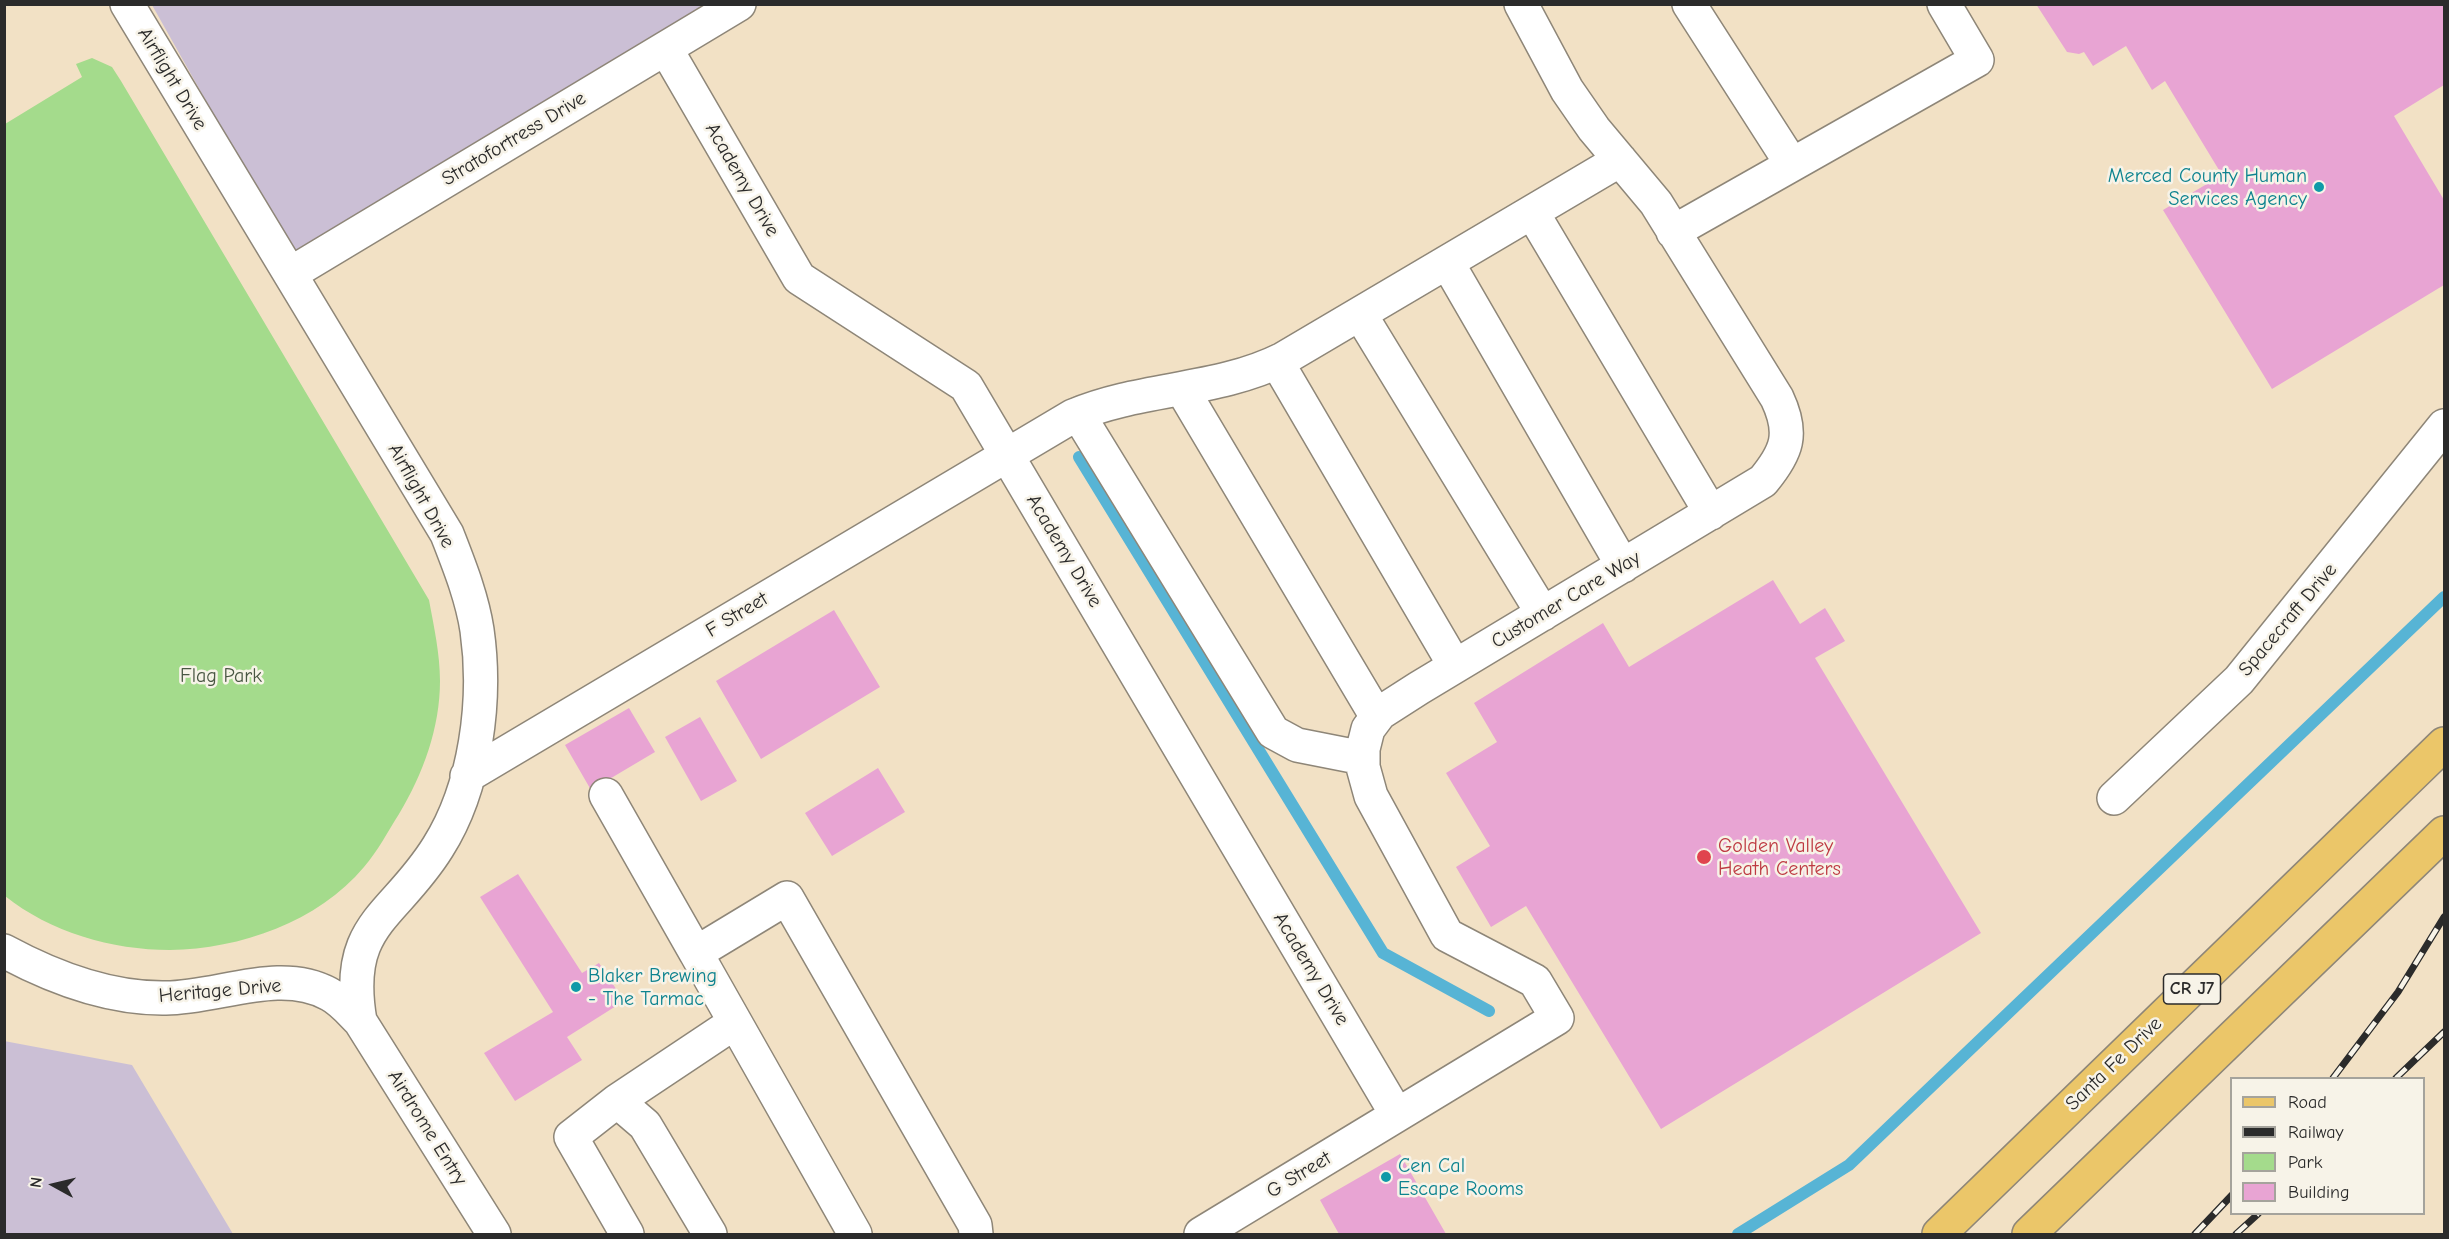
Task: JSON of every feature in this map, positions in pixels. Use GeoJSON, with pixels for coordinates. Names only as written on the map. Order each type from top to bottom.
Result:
{"type":"FeatureCollection","features":[{"type":"Feature","properties":{"kind":"main road","name":"Santa Fe Drive"},"geometry":{"type":"LineString","coordinates":[[1939,1234],[2445,744]]}},
{"type":"Feature","properties":{"kind":"main road"},"geometry":{"type":"LineString","coordinates":[[2029,1234],[2445,832]]}},
{"type":"Feature","properties":{"kind":"street","name":"Airflight Drive"},"geometry":{"type":"LineString","coordinates":[[127,4],[447,534],[465,581],[477,630],[478,719],[467,776],[451,822],[439,847],[372,927],[364,942],[356,980],[360,1021]]}},
{"type":"Feature","properties":{"kind":"street","name":"Stratofortress Drive"},"geometry":{"type":"LineString","coordinates":[[290,274],[739,4]]}},
{"type":"Feature","properties":{"kind":"street","name":"Customer Care Way"},"geometry":{"type":"LineString","coordinates":[[1377,717],[1455,666],[1763,481],[1780,461],[1787,442],[1786,417],[1656,203],[1567,90],[1521,4]]}},
{"type":"Feature","properties":{"kind":"street"},"geometry":{"type":"LineString","coordinates":[[1689,4],[1791,163]]}},
{"type":"Feature","properties":{"kind":"street"},"geometry":{"type":"LineString","coordinates":[[1673,232],[1791,163],[1977,60],[1944,4]]}},
{"type":"Feature","properties":{"kind":"street","name":"Academy Drive"},"geometry":{"type":"LineString","coordinates":[[666,49],[799,278],[966,386],[1397,1115]]}},
{"type":"Feature","properties":{"kind":"street","name":"F Street"},"geometry":{"type":"LineString","coordinates":[[467,776],[1078,414],[1109,403],[1257,372],[1360,314],[1620,160]]}},
{"type":"Feature","properties":{"kind":"street"},"geometry":{"type":"LineString","coordinates":[[1532,212],[1711,513]]}},
{"type":"Feature","properties":{"kind":"street"},"geometry":{"type":"LineString","coordinates":[[1447,262],[1623,566]]}},
{"type":"Feature","properties":{"kind":"street"},"geometry":{"type":"LineString","coordinates":[[1360,314],[1543,614]]}},
{"type":"Feature","properties":{"kind":"street"},"geometry":{"type":"LineString","coordinates":[[1277,362],[1455,666]]}},
{"type":"Feature","properties":{"kind":"street"},"geometry":{"type":"LineString","coordinates":[[1182,389],[1377,717],[1368,729],[1363,758],[1371,796],[1447,935],[1535,981],[1557,1018],[1397,1115]]}},
{"type":"Feature","properties":{"kind":"street"},"geometry":{"type":"LineString","coordinates":[[1078,414],[1273,732],[1297,745],[1363,758]]}},
{"type":"Feature","properties":{"kind":"street","name":"Spacecraft Drive"},"geometry":{"type":"LineString","coordinates":[[2114,798],[2239,680],[2445,426]]}},
{"type":"Feature","properties":{"kind":"street"},"geometry":{"type":"LineString","coordinates":[[606,795],[855,1234]]}},
{"type":"Feature","properties":{"kind":"street"},"geometry":{"type":"LineString","coordinates":[[696,953],[787,898],[975,1226],[976,1234]]}},
{"type":"Feature","properties":{"kind":"street","name":"Heritage Drive"},"geometry":{"type":"LineString","coordinates":[[4,951],[38,968],[83,985],[134,996],[192,996],[258,985],[311,987],[330,994],[360,1021]]}},
{"type":"Feature","properties":{"kind":"street","name":"Airdrome Entry"},"geometry":{"type":"LineString","coordinates":[[360,1021],[492,1234]]}},
{"type":"Feature","properties":{"kind":"street"},"geometry":{"type":"LineString","coordinates":[[627,1234],[571,1137],[617,1101],[734,1023]]}},
{"type":"Feature","properties":{"kind":"street"},"geometry":{"type":"LineString","coordinates":[[617,1101],[645,1125],[710,1234]]}},
{"type":"Feature","properties":{"kind":"street","name":"G Street"},"geometry":{"type":"LineString","coordinates":[[1201,1234],[1397,1115]]}},
{"type":"Feature","properties":{"kind":"shaded area"},"geometry":{"type":"Polygon","coordinates":[[[152,5],[757,5],[300,268],[152,5]]]}},
{"type":"Feature","properties":{"kind":"shaded area"},"geometry":{"type":"Polygon","coordinates":[[[4,1041],[132,1065],[233,1234],[5,1234],[4,1041]]]}},
{"type":"Feature","properties":{"kind":"green space","name":"Flag Park"},"geometry":{"type":"Polygon","coordinates":[[[92,58],[112,67],[121,81],[429,600],[438,651],[440,681],[437,716],[423,767],[408,799],[369,861],[345,886],[324,903],[301,917],[250,938],[197,948],[148,949],[104,942],[42,920],[5,896],[5,124],[82,77],[76,64],[92,58]]]}},
{"type":"Feature","properties":{"kind":"building","name":"Merced County Human Services Agency"},"geometry":{"type":"Polygon","coordinates":[[[2036,4],[2444,4],[2444,85],[2394,116],[2444,200],[2444,285],[2272,389],[2163,210],[2222,175],[2165,81],[2152,90],[2126,46],[2093,66],[2084,52],[2079,54],[2067,52],[2036,4]]]}},
{"type":"Feature","properties":{"kind":"building","name":"Golden Valley Heath Centers"},"geometry":{"type":"Polygon","coordinates":[[[1773,580],[1800,624],[1825,608],[1845,641],[1815,658],[1981,933],[1661,1129],[1526,906],[1491,927],[1456,867],[1490,846],[1446,773],[1497,742],[1474,703],[1603,623],[1629,667],[1773,580]]]}},
{"type":"Feature","properties":{"kind":"building"},"geometry":{"type":"Polygon","coordinates":[[[834,610],[880,687],[761,759],[716,681],[834,610]]]}},
{"type":"Feature","properties":{"kind":"building"},"geometry":{"type":"Polygon","coordinates":[[[629,708],[655,752],[591,790],[565,745],[629,708]]]}},
{"type":"Feature","properties":{"kind":"building"},"geometry":{"type":"Polygon","coordinates":[[[700,717],[737,781],[701,801],[665,737],[700,717]]]}},
{"type":"Feature","properties":{"kind":"building"},"geometry":{"type":"Polygon","coordinates":[[[878,768],[905,812],[832,856],[805,813],[878,768]]]}},
{"type":"Feature","properties":{"kind":"building","name":"Blaker Brewing - The Tarmac"},"geometry":{"type":"Polygon","coordinates":[[[518,874],[582,973],[599,963],[624,1001],[567,1037],[582,1060],[515,1101],[484,1053],[553,1012],[480,897],[518,874]]]}},
{"type":"Feature","properties":{"kind":"building","name":"Cen Cal Escape Rooms"},"geometry":{"type":"Polygon","coordinates":[[[1400,1154],[1446,1234],[1339,1234],[1320,1200],[1400,1154]]]}},
{"type":"Feature","properties":{"kind":"waterway"},"geometry":{"type":"LineString","coordinates":[[1079,457],[1383,953],[1489,1011]]}},
{"type":"Feature","properties":{"kind":"waterway"},"geometry":{"type":"LineString","coordinates":[[1738,1234],[1849,1165],[2444,597]]}},
{"type":"Feature","properties":{"kind":"railway"},"geometry":{"type":"LineString","coordinates":[[2334,1077],[2398,992],[2444,917]]}},
{"type":"Feature","properties":{"kind":"railway"},"geometry":{"type":"LineString","coordinates":[[2397,1077],[2444,1032]]}},
{"type":"Feature","properties":{"kind":"railway"},"geometry":{"type":"LineString","coordinates":[[2195,1234],[2230,1197]]}},
{"type":"Feature","properties":{"kind":"railway"},"geometry":{"type":"LineString","coordinates":[[2236,1234],[2257,1215]]}},
{"type":"Feature","properties":{"kind":"place","name":"Merced County Human Services Agency"},"geometry":{"type":"Point","coordinates":[2319,187]}},
{"type":"Feature","properties":{"kind":"place","name":"Golden Valley Heath Centers"},"geometry":{"type":"Point","coordinates":[1704,857]}},
{"type":"Feature","properties":{"kind":"place","name":"Blaker Brewing - The Tarmac"},"geometry":{"type":"Point","coordinates":[576,987]}},
{"type":"Feature","properties":{"kind":"place","name":"Cen Cal Escape Rooms"},"geometry":{"type":"Point","coordinates":[1386,1177]}}]}
